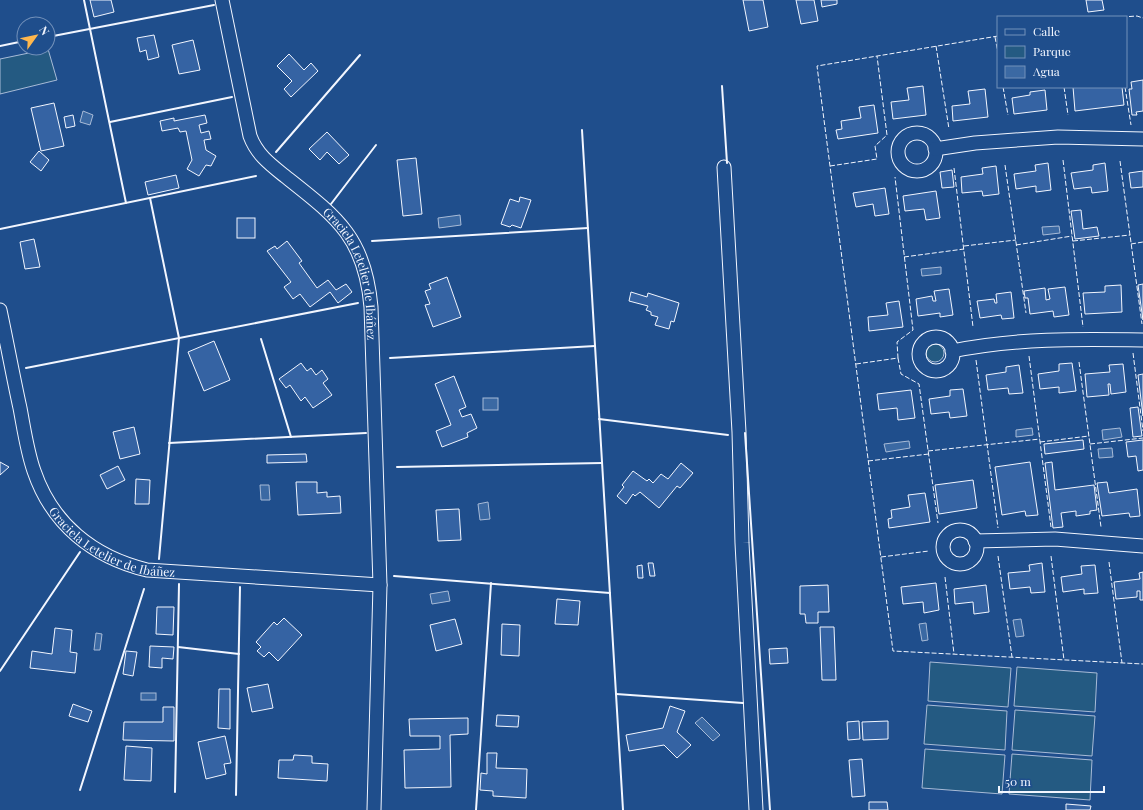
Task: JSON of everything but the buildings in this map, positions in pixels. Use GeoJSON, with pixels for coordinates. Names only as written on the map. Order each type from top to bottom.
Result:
{"type":"FeatureCollection","features":[{"type":"Feature","properties":{"kind":"street","name":"Graciela Letelier de Ibáñez"},"geometry":{"type":"LineString","coordinates":[[222,0],[250,136],[255,149],[265,160],[338,220],[353,241],[364,267],[371,307],[380,585],[374,810]]}},
{"type":"Feature","properties":{"kind":"street"},"geometry":{"type":"LineString","coordinates":[[935,149],[996,141],[1051,137],[1143,139]]}},
{"type":"Feature","properties":{"kind":"street"},"geometry":{"type":"LineString","coordinates":[[724,167],[739,432],[742,543],[756,810]]}},
{"type":"Feature","properties":{"kind":"street","name":"Graciela Letelier de Ibáñez"},"geometry":{"type":"LineString","coordinates":[[0,310],[30,457],[39,484],[57,516],[68,528],[93,549],[119,562],[147,570],[380,585]]}},
{"type":"Feature","properties":{"kind":"street"},"geometry":{"type":"LineString","coordinates":[[952,351],[986,345],[1038,340],[1143,340]]}},
{"type":"Feature","properties":{"kind":"street"},"geometry":{"type":"LineString","coordinates":[[975,541],[1055,539],[1143,546]]}},
{"type":"Feature","properties":{"kind":"green space"},"geometry":{"type":"Polygon","coordinates":[[[16,56],[50,56],[57,80],[0,94],[0,59],[16,56]]]}},
{"type":"Feature","properties":{"kind":"green space"},"geometry":{"type":"Polygon","coordinates":[[[935,344],[941,347],[944,353],[941,359],[935,362],[929,359],[926,353],[929,347],[935,344]]]}},
{"type":"Feature","properties":{"kind":"green space"},"geometry":{"type":"Polygon","coordinates":[[[930,662],[1011,668],[1008,707],[928,701],[930,662]]]}},
{"type":"Feature","properties":{"kind":"green space"},"geometry":{"type":"Polygon","coordinates":[[[1017,667],[1097,673],[1095,712],[1014,706],[1017,667]]]}},
{"type":"Feature","properties":{"kind":"green space"},"geometry":{"type":"Polygon","coordinates":[[[927,705],[1007,711],[1005,750],[924,744],[927,705]]]}},
{"type":"Feature","properties":{"kind":"green space"},"geometry":{"type":"Polygon","coordinates":[[[1015,710],[1095,716],[1092,756],[1012,750],[1015,710]]]}},
{"type":"Feature","properties":{"kind":"green space"},"geometry":{"type":"Polygon","coordinates":[[[925,749],[1005,755],[1002,794],[922,788],[925,749]]]}},
{"type":"Feature","properties":{"kind":"green space"},"geometry":{"type":"Polygon","coordinates":[[[1012,754],[1092,760],[1090,800],[1009,794],[1012,754]]]}},
{"type":"Feature","properties":{"kind":"water"},"geometry":{"type":"Polygon","coordinates":[[[83,111],[93,115],[90,125],[80,122],[83,111]]]}},
{"type":"Feature","properties":{"kind":"water"},"geometry":{"type":"Polygon","coordinates":[[[460,215],[461,225],[439,228],[438,218],[460,215]]]}},
{"type":"Feature","properties":{"kind":"water"},"geometry":{"type":"Polygon","coordinates":[[[1059,226],[1060,233],[1043,235],[1042,227],[1059,226]]]}},
{"type":"Feature","properties":{"kind":"water"},"geometry":{"type":"Polygon","coordinates":[[[941,267],[941,274],[922,276],[921,269],[941,267]]]}},
{"type":"Feature","properties":{"kind":"water"},"geometry":{"type":"Polygon","coordinates":[[[483,398],[498,398],[498,410],[483,410],[483,398]]]}},
{"type":"Feature","properties":{"kind":"water"},"geometry":{"type":"Polygon","coordinates":[[[1032,428],[1033,435],[1016,437],[1016,430],[1032,428]]]}},
{"type":"Feature","properties":{"kind":"water"},"geometry":{"type":"Polygon","coordinates":[[[1120,428],[1122,437],[1103,440],[1102,430],[1120,428]]]}},
{"type":"Feature","properties":{"kind":"water"},"geometry":{"type":"Polygon","coordinates":[[[909,441],[910,448],[886,452],[884,444],[909,441]]]}},
{"type":"Feature","properties":{"kind":"water"},"geometry":{"type":"Polygon","coordinates":[[[1112,448],[1113,457],[1099,458],[1098,449],[1112,448]]]}},
{"type":"Feature","properties":{"kind":"water"},"geometry":{"type":"Polygon","coordinates":[[[260,485],[269,485],[270,500],[261,500],[260,485]]]}},
{"type":"Feature","properties":{"kind":"water"},"geometry":{"type":"Polygon","coordinates":[[[488,502],[490,519],[480,520],[478,504],[488,502]]]}},
{"type":"Feature","properties":{"kind":"water"},"geometry":{"type":"Polygon","coordinates":[[[448,591],[450,601],[432,604],[430,594],[448,591]]]}},
{"type":"Feature","properties":{"kind":"water"},"geometry":{"type":"Polygon","coordinates":[[[1021,619],[1024,636],[1016,637],[1013,620],[1021,619]]]}},
{"type":"Feature","properties":{"kind":"water"},"geometry":{"type":"Polygon","coordinates":[[[926,623],[928,640],[922,641],[919,624],[926,623]]]}},
{"type":"Feature","properties":{"kind":"water"},"geometry":{"type":"Polygon","coordinates":[[[96,633],[102,634],[100,650],[94,650],[96,633]]]}},
{"type":"Feature","properties":{"kind":"water"},"geometry":{"type":"Polygon","coordinates":[[[141,693],[156,693],[156,700],[141,700],[141,693]]]}},
{"type":"Feature","properties":{"kind":"water"},"geometry":{"type":"Polygon","coordinates":[[[702,717],[720,735],[713,741],[695,723],[702,717]]]}},
{"type":"Feature","properties":{"kind":"fence"},"geometry":{"type":"LineString","coordinates":[[1127,17],[1137,16],[1143,18]]}},
{"type":"Feature","properties":{"kind":"fence"},"geometry":{"type":"LineString","coordinates":[[997,36],[817,66],[893,651],[1143,664]]}},
{"type":"Feature","properties":{"kind":"fence"},"geometry":{"type":"LineString","coordinates":[[995,37],[997,48]]}},
{"type":"Feature","properties":{"kind":"fence"},"geometry":{"type":"LineString","coordinates":[[936,46],[949,129]]}},
{"type":"Feature","properties":{"kind":"fence"},"geometry":{"type":"LineString","coordinates":[[830,166],[877,159],[875,146],[887,135],[877,56]]}},
{"type":"Feature","properties":{"kind":"fence"},"geometry":{"type":"LineString","coordinates":[[1003,88],[1008,115]]}},
{"type":"Feature","properties":{"kind":"fence"},"geometry":{"type":"LineString","coordinates":[[1064,88],[1068,115]]}},
{"type":"Feature","properties":{"kind":"fence"},"geometry":{"type":"LineString","coordinates":[[1125,88],[1131,125]]}},
{"type":"Feature","properties":{"kind":"fence"},"geometry":{"type":"LineString","coordinates":[[1063,160],[1083,327]]}},
{"type":"Feature","properties":{"kind":"fence"},"geometry":{"type":"LineString","coordinates":[[1120,161],[1142,324]]}},
{"type":"Feature","properties":{"kind":"fence"},"geometry":{"type":"LineString","coordinates":[[1005,165],[1026,313]]}},
{"type":"Feature","properties":{"kind":"fence"},"geometry":{"type":"LineString","coordinates":[[954,168],[973,327]]}},
{"type":"Feature","properties":{"kind":"fence"},"geometry":{"type":"LineString","coordinates":[[856,364],[898,358],[897,342],[913,330],[895,177]]}},
{"type":"Feature","properties":{"kind":"fence"},"geometry":{"type":"LineString","coordinates":[[1073,241],[1130,235]]}},
{"type":"Feature","properties":{"kind":"fence"},"geometry":{"type":"LineString","coordinates":[[1016,245],[1072,236]]}},
{"type":"Feature","properties":{"kind":"fence"},"geometry":{"type":"LineString","coordinates":[[964,246],[1016,240]]}},
{"type":"Feature","properties":{"kind":"fence"},"geometry":{"type":"LineString","coordinates":[[1131,244],[1143,242]]}},
{"type":"Feature","properties":{"kind":"fence"},"geometry":{"type":"LineString","coordinates":[[904,257],[964,249]]}},
{"type":"Feature","properties":{"kind":"fence"},"geometry":{"type":"LineString","coordinates":[[1133,353],[1143,431]]}},
{"type":"Feature","properties":{"kind":"fence"},"geometry":{"type":"LineString","coordinates":[[1029,356],[1051,527]]}},
{"type":"Feature","properties":{"kind":"fence"},"geometry":{"type":"LineString","coordinates":[[898,358],[901,374],[919,384],[938,523]]}},
{"type":"Feature","properties":{"kind":"fence"},"geometry":{"type":"LineString","coordinates":[[976,360],[998,528]]}},
{"type":"Feature","properties":{"kind":"fence"},"geometry":{"type":"LineString","coordinates":[[1079,362],[1101,527]]}},
{"type":"Feature","properties":{"kind":"fence"},"geometry":{"type":"LineString","coordinates":[[1040,442],[1089,436]]}},
{"type":"Feature","properties":{"kind":"fence"},"geometry":{"type":"LineString","coordinates":[[1090,444],[1143,438]]}},
{"type":"Feature","properties":{"kind":"fence"},"geometry":{"type":"LineString","coordinates":[[928,451],[1040,439]]}},
{"type":"Feature","properties":{"kind":"fence"},"geometry":{"type":"LineString","coordinates":[[868,461],[929,454]]}},
{"type":"Feature","properties":{"kind":"fence"},"geometry":{"type":"LineString","coordinates":[[881,557],[929,551]]}},
{"type":"Feature","properties":{"kind":"fence"},"geometry":{"type":"LineString","coordinates":[[998,556],[1012,657]]}},
{"type":"Feature","properties":{"kind":"fence"},"geometry":{"type":"LineString","coordinates":[[1051,556],[1064,660]]}},
{"type":"Feature","properties":{"kind":"fence"},"geometry":{"type":"LineString","coordinates":[[1109,562],[1122,663]]}},
{"type":"Feature","properties":{"kind":"fence"},"geometry":{"type":"LineString","coordinates":[[945,577],[954,654]]}},
{"type":"Feature","properties":{"kind":"wall"},"geometry":{"type":"LineString","coordinates":[[84,0],[126,203]]}},
{"type":"Feature","properties":{"kind":"wall"},"geometry":{"type":"LineString","coordinates":[[56,35],[214,5]]}},
{"type":"Feature","properties":{"kind":"wall"},"geometry":{"type":"LineString","coordinates":[[0,46],[16,43]]}},
{"type":"Feature","properties":{"kind":"wall"},"geometry":{"type":"LineString","coordinates":[[276,152],[360,55]]}},
{"type":"Feature","properties":{"kind":"wall"},"geometry":{"type":"LineString","coordinates":[[722,86],[727,163]]}},
{"type":"Feature","properties":{"kind":"wall"},"geometry":{"type":"LineString","coordinates":[[110,122],[232,97]]}},
{"type":"Feature","properties":{"kind":"wall"},"geometry":{"type":"LineString","coordinates":[[582,130],[623,810]]}},
{"type":"Feature","properties":{"kind":"wall"},"geometry":{"type":"LineString","coordinates":[[331,204],[376,145]]}},
{"type":"Feature","properties":{"kind":"wall"},"geometry":{"type":"LineString","coordinates":[[0,229],[256,176]]}},
{"type":"Feature","properties":{"kind":"wall"},"geometry":{"type":"LineString","coordinates":[[150,198],[179,338],[159,559]]}},
{"type":"Feature","properties":{"kind":"wall"},"geometry":{"type":"LineString","coordinates":[[372,241],[588,228]]}},
{"type":"Feature","properties":{"kind":"wall"},"geometry":{"type":"LineString","coordinates":[[26,368],[358,303]]}},
{"type":"Feature","properties":{"kind":"wall"},"geometry":{"type":"LineString","coordinates":[[261,339],[291,437]]}},
{"type":"Feature","properties":{"kind":"wall"},"geometry":{"type":"LineString","coordinates":[[390,358],[595,346]]}},
{"type":"Feature","properties":{"kind":"wall"},"geometry":{"type":"LineString","coordinates":[[599,419],[728,435]]}},
{"type":"Feature","properties":{"kind":"wall"},"geometry":{"type":"LineString","coordinates":[[169,443],[366,433]]}},
{"type":"Feature","properties":{"kind":"wall"},"geometry":{"type":"LineString","coordinates":[[745,433],[770,810]]}},
{"type":"Feature","properties":{"kind":"wall"},"geometry":{"type":"LineString","coordinates":[[397,467],[602,463]]}},
{"type":"Feature","properties":{"kind":"wall"},"geometry":{"type":"LineString","coordinates":[[0,671],[80,552]]}},
{"type":"Feature","properties":{"kind":"wall"},"geometry":{"type":"LineString","coordinates":[[394,576],[610,593]]}},
{"type":"Feature","properties":{"kind":"wall"},"geometry":{"type":"LineString","coordinates":[[476,810],[491,583]]}},
{"type":"Feature","properties":{"kind":"wall"},"geometry":{"type":"LineString","coordinates":[[175,792],[179,584]]}},
{"type":"Feature","properties":{"kind":"wall"},"geometry":{"type":"LineString","coordinates":[[236,795],[240,587]]}},
{"type":"Feature","properties":{"kind":"wall"},"geometry":{"type":"LineString","coordinates":[[80,790],[144,589]]}},
{"type":"Feature","properties":{"kind":"wall"},"geometry":{"type":"LineString","coordinates":[[178,647],[239,654]]}},
{"type":"Feature","properties":{"kind":"wall"},"geometry":{"type":"LineString","coordinates":[[616,694],[743,703]]}}]}
